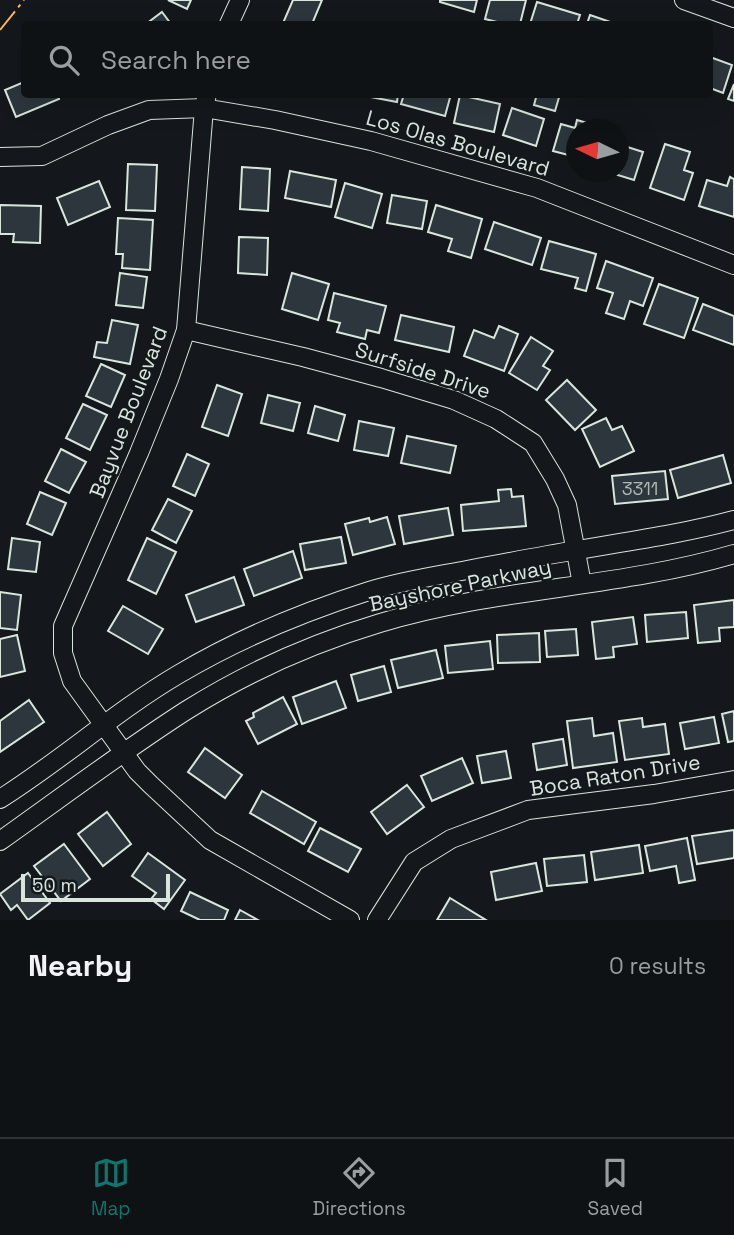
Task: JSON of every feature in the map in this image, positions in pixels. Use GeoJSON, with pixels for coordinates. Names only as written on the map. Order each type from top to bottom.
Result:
{"type":"FeatureCollection","features":[{"type":"Feature","properties":{"kind":"street"},"geometry":{"type":"LineString","coordinates":[[230,21],[240,0]]}},
{"type":"Feature","properties":{"kind":"street"},"geometry":{"type":"LineString","coordinates":[[684,0],[734,18]]}},
{"type":"Feature","properties":{"kind":"street","name":"Los Olas Boulevard"},"geometry":{"type":"LineString","coordinates":[[0,156],[42,156],[108,125],[149,110],[205,101],[371,141],[537,188],[734,265]]}},
{"type":"Feature","properties":{"kind":"street","name":"Bayvue Boulevard"},"geometry":{"type":"LineString","coordinates":[[205,101],[186,330],[139,453],[63,626],[63,653],[72,681],[124,753],[151,785],[210,840],[350,920]]}},
{"type":"Feature","properties":{"kind":"street","name":"Surfside Drive"},"geometry":{"type":"LineString","coordinates":[[186,330],[381,378],[454,400],[496,419],[533,443],[555,479],[567,505],[582,584]]}},
{"type":"Feature","properties":{"kind":"street","name":"Bayshore Parkway"},"geometry":{"type":"LineString","coordinates":[[0,799],[178,675],[225,649],[285,622],[369,591],[404,582],[702,529],[734,520]]}},
{"type":"Feature","properties":{"kind":"street","name":"Bayshore Parkway"},"geometry":{"type":"LineString","coordinates":[[0,841],[188,709],[280,660],[331,640],[381,622],[442,608],[663,570],[734,554]]}},
{"type":"Feature","properties":{"kind":"street","name":"Boca Raton Drive"},"geometry":{"type":"LineString","coordinates":[[377,920],[414,862],[451,839],[528,810],[654,794],[734,780]]}},
{"type":"Feature","properties":{"kind":"building"},"geometry":{"type":"Polygon","coordinates":[[[168,0],[191,0],[187,9],[168,0]]]}},
{"type":"Feature","properties":{"kind":"building"},"geometry":{"type":"Polygon","coordinates":[[[293,0],[322,0],[313,21],[284,21],[293,0]]]}},
{"type":"Feature","properties":{"kind":"building"},"geometry":{"type":"Polygon","coordinates":[[[440,0],[477,0],[474,12],[440,0]]]}},
{"type":"Feature","properties":{"kind":"building"},"geometry":{"type":"Polygon","coordinates":[[[490,0],[526,0],[521,21],[485,19],[490,0]]]}},
{"type":"Feature","properties":{"kind":"building"},"geometry":{"type":"Polygon","coordinates":[[[537,2],[580,15],[578,21],[531,21],[537,2]]]}},
{"type":"Feature","properties":{"kind":"building"},"geometry":{"type":"Polygon","coordinates":[[[162,12],[169,21],[150,21],[162,12]]]}},
{"type":"Feature","properties":{"kind":"building"},"geometry":{"type":"Polygon","coordinates":[[[590,15],[607,21],[588,21],[590,15]]]}},
{"type":"Feature","properties":{"kind":"building"},"geometry":{"type":"Polygon","coordinates":[[[713,58],[732,65],[723,93],[713,89],[713,58]]]}},
{"type":"Feature","properties":{"kind":"building"},"geometry":{"type":"Polygon","coordinates":[[[21,83],[21,98],[59,99],[16,117],[5,90],[21,83]]]}},
{"type":"Feature","properties":{"kind":"building"},"geometry":{"type":"Polygon","coordinates":[[[734,84],[734,101],[728,99],[734,84]]]}},
{"type":"Feature","properties":{"kind":"building"},"geometry":{"type":"Polygon","coordinates":[[[376,98],[398,98],[397,102],[376,98]]]}},
{"type":"Feature","properties":{"kind":"building"},"geometry":{"type":"Polygon","coordinates":[[[403,98],[450,98],[445,116],[401,104],[403,98]]]}},
{"type":"Feature","properties":{"kind":"building"},"geometry":{"type":"Polygon","coordinates":[[[459,98],[500,104],[494,132],[454,123],[459,98]]]}},
{"type":"Feature","properties":{"kind":"building"},"geometry":{"type":"Polygon","coordinates":[[[536,98],[559,98],[555,111],[534,105],[536,98]]]}},
{"type":"Feature","properties":{"kind":"building"},"geometry":{"type":"Polygon","coordinates":[[[512,108],[544,119],[536,146],[503,135],[512,108]]]}},
{"type":"Feature","properties":{"kind":"building"},"geometry":{"type":"Polygon","coordinates":[[[561,124],[566,125],[566,154],[553,151],[561,124]]]}},
{"type":"Feature","properties":{"kind":"building"},"geometry":{"type":"Polygon","coordinates":[[[665,144],[690,152],[684,170],[693,173],[684,200],[650,188],[665,144]]]}},
{"type":"Feature","properties":{"kind":"building"},"geometry":{"type":"Polygon","coordinates":[[[629,148],[643,152],[634,180],[629,178],[629,148]]]}},
{"type":"Feature","properties":{"kind":"building"},"geometry":{"type":"Polygon","coordinates":[[[128,164],[157,165],[155,211],[126,210],[128,164]]]}},
{"type":"Feature","properties":{"kind":"building"},"geometry":{"type":"Polygon","coordinates":[[[242,167],[270,169],[268,211],[240,209],[242,167]]]}},
{"type":"Feature","properties":{"kind":"building"},"geometry":{"type":"Polygon","coordinates":[[[290,171],[336,180],[331,207],[285,198],[290,171]]]}},
{"type":"Feature","properties":{"kind":"building"},"geometry":{"type":"Polygon","coordinates":[[[730,177],[734,179],[734,217],[699,206],[707,180],[727,186],[730,177]]]}},
{"type":"Feature","properties":{"kind":"building"},"geometry":{"type":"Polygon","coordinates":[[[99,181],[110,207],[68,225],[57,198],[99,181]]]}},
{"type":"Feature","properties":{"kind":"building"},"geometry":{"type":"Polygon","coordinates":[[[345,183],[382,194],[372,228],[335,217],[345,183]]]}},
{"type":"Feature","properties":{"kind":"building"},"geometry":{"type":"Polygon","coordinates":[[[392,195],[427,201],[422,229],[387,223],[392,195]]]}},
{"type":"Feature","properties":{"kind":"building"},"geometry":{"type":"Polygon","coordinates":[[[0,205],[41,206],[40,243],[13,242],[14,234],[0,234],[0,205]]]}},
{"type":"Feature","properties":{"kind":"building"},"geometry":{"type":"Polygon","coordinates":[[[436,205],[482,219],[471,258],[448,251],[452,239],[428,232],[436,205]]]}},
{"type":"Feature","properties":{"kind":"building"},"geometry":{"type":"Polygon","coordinates":[[[118,218],[153,220],[150,270],[122,268],[123,254],[116,254],[118,218]]]}},
{"type":"Feature","properties":{"kind":"building"},"geometry":{"type":"Polygon","coordinates":[[[494,222],[541,238],[532,265],[485,249],[494,222]]]}},
{"type":"Feature","properties":{"kind":"building"},"geometry":{"type":"Polygon","coordinates":[[[239,237],[268,238],[267,275],[238,273],[239,237]]]}},
{"type":"Feature","properties":{"kind":"building"},"geometry":{"type":"Polygon","coordinates":[[[549,241],[596,254],[586,291],[575,288],[578,278],[541,269],[549,241]]]}},
{"type":"Feature","properties":{"kind":"building"},"geometry":{"type":"Polygon","coordinates":[[[606,261],[653,278],[643,306],[630,301],[624,319],[606,313],[613,293],[597,288],[606,261]]]}},
{"type":"Feature","properties":{"kind":"building"},"geometry":{"type":"Polygon","coordinates":[[[120,273],[147,277],[143,308],[116,305],[120,273]]]}},
{"type":"Feature","properties":{"kind":"building"},"geometry":{"type":"Polygon","coordinates":[[[292,273],[329,284],[318,320],[282,309],[292,273]]]}},
{"type":"Feature","properties":{"kind":"building"},"geometry":{"type":"Polygon","coordinates":[[[659,284],[698,298],[684,338],[644,324],[659,284]]]}},
{"type":"Feature","properties":{"kind":"building"},"geometry":{"type":"Polygon","coordinates":[[[334,293],[386,306],[379,333],[367,330],[365,339],[337,332],[340,323],[328,320],[334,293]]]}},
{"type":"Feature","properties":{"kind":"building"},"geometry":{"type":"Polygon","coordinates":[[[703,304],[734,316],[734,345],[693,330],[703,304]]]}},
{"type":"Feature","properties":{"kind":"building"},"geometry":{"type":"Polygon","coordinates":[[[401,315],[454,327],[449,352],[395,340],[401,315]]]}},
{"type":"Feature","properties":{"kind":"building"},"geometry":{"type":"Polygon","coordinates":[[[112,320],[138,325],[130,364],[94,357],[97,342],[107,343],[112,320]]]}},
{"type":"Feature","properties":{"kind":"building"},"geometry":{"type":"Polygon","coordinates":[[[499,326],[518,334],[504,371],[464,356],[474,330],[494,338],[499,326]]]}},
{"type":"Feature","properties":{"kind":"building"},"geometry":{"type":"Polygon","coordinates":[[[531,337],[553,351],[543,366],[550,370],[537,390],[509,373],[531,337]]]}},
{"type":"Feature","properties":{"kind":"building"},"geometry":{"type":"Polygon","coordinates":[[[101,364],[125,375],[111,407],[86,396],[101,364]]]}},
{"type":"Feature","properties":{"kind":"building"},"geometry":{"type":"Polygon","coordinates":[[[567,380],[596,410],[575,430],[546,400],[567,380]]]}},
{"type":"Feature","properties":{"kind":"building"},"geometry":{"type":"Polygon","coordinates":[[[217,385],[242,394],[228,436],[202,427],[217,385]]]}},
{"type":"Feature","properties":{"kind":"building"},"geometry":{"type":"Polygon","coordinates":[[[268,395],[300,403],[293,431],[261,423],[268,395]]]}},
{"type":"Feature","properties":{"kind":"building"},"geometry":{"type":"Polygon","coordinates":[[[83,404],[107,415],[90,450],[66,438],[83,404]]]}},
{"type":"Feature","properties":{"kind":"building"},"geometry":{"type":"Polygon","coordinates":[[[315,406],[345,415],[338,441],[308,433],[315,406]]]}},
{"type":"Feature","properties":{"kind":"building"},"geometry":{"type":"Polygon","coordinates":[[[606,418],[612,430],[622,426],[634,451],[600,467],[582,429],[606,418]]]}},
{"type":"Feature","properties":{"kind":"building"},"geometry":{"type":"Polygon","coordinates":[[[359,421],[394,428],[388,456],[354,450],[359,421]]]}},
{"type":"Feature","properties":{"kind":"building"},"geometry":{"type":"Polygon","coordinates":[[[407,436],[456,446],[450,473],[401,463],[407,436]]]}},
{"type":"Feature","properties":{"kind":"building"},"geometry":{"type":"Polygon","coordinates":[[[61,449],[86,462],[69,493],[45,481],[61,449]]]}},
{"type":"Feature","properties":{"kind":"building"},"geometry":{"type":"Polygon","coordinates":[[[187,454],[209,464],[195,496],[173,486],[187,454]]]}},
{"type":"Feature","properties":{"kind":"building"},"geometry":{"type":"Polygon","coordinates":[[[723,455],[731,483],[678,498],[670,470],[723,455]]]}},
{"type":"Feature","properties":{"kind":"building"},"geometry":{"type":"Polygon","coordinates":[[[665,471],[668,499],[615,504],[612,476],[665,471]]]}},
{"type":"Feature","properties":{"kind":"building"},"geometry":{"type":"Polygon","coordinates":[[[511,489],[512,497],[523,496],[526,526],[463,531],[461,505],[499,501],[498,490],[511,489]]]}},
{"type":"Feature","properties":{"kind":"building"},"geometry":{"type":"Polygon","coordinates":[[[40,492],[66,503],[52,535],[27,524],[40,492]]]}},
{"type":"Feature","properties":{"kind":"building"},"geometry":{"type":"Polygon","coordinates":[[[168,499],[192,511],[176,543],[152,530],[168,499]]]}},
{"type":"Feature","properties":{"kind":"building"},"geometry":{"type":"Polygon","coordinates":[[[448,508],[453,535],[404,544],[399,516],[448,508]]]}},
{"type":"Feature","properties":{"kind":"building"},"geometry":{"type":"Polygon","coordinates":[[[387,517],[395,544],[353,555],[345,524],[369,518],[370,522],[387,517]]]}},
{"type":"Feature","properties":{"kind":"building"},"geometry":{"type":"Polygon","coordinates":[[[341,537],[346,563],[305,570],[300,544],[341,537]]]}},
{"type":"Feature","properties":{"kind":"building"},"geometry":{"type":"Polygon","coordinates":[[[12,538],[40,542],[36,572],[8,569],[12,538]]]}},
{"type":"Feature","properties":{"kind":"building"},"geometry":{"type":"Polygon","coordinates":[[[147,538],[176,552],[156,594],[128,580],[147,538]]]}},
{"type":"Feature","properties":{"kind":"building"},"geometry":{"type":"Polygon","coordinates":[[[293,551],[302,578],[254,596],[244,569],[293,551]]]}},
{"type":"Feature","properties":{"kind":"building"},"geometry":{"type":"Polygon","coordinates":[[[234,577],[244,605],[196,622],[186,595],[234,577]]]}},
{"type":"Feature","properties":{"kind":"building"},"geometry":{"type":"Polygon","coordinates":[[[0,592],[21,595],[17,630],[0,628],[0,592]]]}},
{"type":"Feature","properties":{"kind":"building"},"geometry":{"type":"Polygon","coordinates":[[[734,600],[734,627],[719,628],[720,641],[698,643],[694,605],[734,600]]]}},
{"type":"Feature","properties":{"kind":"building"},"geometry":{"type":"Polygon","coordinates":[[[123,606],[163,629],[148,654],[108,631],[123,606]]]}},
{"type":"Feature","properties":{"kind":"building"},"geometry":{"type":"Polygon","coordinates":[[[686,612],[688,638],[647,642],[645,615],[686,612]]]}},
{"type":"Feature","properties":{"kind":"building"},"geometry":{"type":"Polygon","coordinates":[[[633,617],[637,644],[613,647],[614,657],[596,659],[592,622],[633,617]]]}},
{"type":"Feature","properties":{"kind":"building"},"geometry":{"type":"Polygon","coordinates":[[[576,629],[578,655],[547,657],[545,631],[576,629]]]}},
{"type":"Feature","properties":{"kind":"building"},"geometry":{"type":"Polygon","coordinates":[[[539,633],[540,662],[498,663],[497,635],[539,633]]]}},
{"type":"Feature","properties":{"kind":"building"},"geometry":{"type":"Polygon","coordinates":[[[17,635],[25,671],[0,677],[0,639],[17,635]]]}},
{"type":"Feature","properties":{"kind":"building"},"geometry":{"type":"Polygon","coordinates":[[[490,641],[493,669],[448,673],[445,646],[490,641]]]}},
{"type":"Feature","properties":{"kind":"building"},"geometry":{"type":"Polygon","coordinates":[[[436,650],[443,678],[398,688],[391,660],[436,650]]]}},
{"type":"Feature","properties":{"kind":"building"},"geometry":{"type":"Polygon","coordinates":[[[384,666],[391,692],[358,701],[351,675],[384,666]]]}},
{"type":"Feature","properties":{"kind":"building"},"geometry":{"type":"Polygon","coordinates":[[[336,681],[346,708],[302,724],[293,697],[336,681]]]}},
{"type":"Feature","properties":{"kind":"building"},"geometry":{"type":"Polygon","coordinates":[[[283,697],[297,724],[258,744],[246,721],[254,717],[253,713],[283,697]]]}},
{"type":"Feature","properties":{"kind":"building"},"geometry":{"type":"Polygon","coordinates":[[[29,700],[44,722],[0,752],[0,721],[29,700]]]}},
{"type":"Feature","properties":{"kind":"building"},"geometry":{"type":"Polygon","coordinates":[[[734,711],[734,741],[728,742],[722,714],[734,711]]]}},
{"type":"Feature","properties":{"kind":"building"},"geometry":{"type":"Polygon","coordinates":[[[714,717],[719,743],[685,749],[680,723],[714,717]]]}},
{"type":"Feature","properties":{"kind":"building"},"geometry":{"type":"Polygon","coordinates":[[[592,718],[594,736],[613,733],[617,762],[573,768],[567,721],[592,718]]]}},
{"type":"Feature","properties":{"kind":"building"},"geometry":{"type":"Polygon","coordinates":[[[642,718],[643,727],[665,724],[669,754],[625,760],[619,721],[642,718]]]}},
{"type":"Feature","properties":{"kind":"building"},"geometry":{"type":"Polygon","coordinates":[[[563,739],[567,765],[537,770],[533,744],[563,739]]]}},
{"type":"Feature","properties":{"kind":"building"},"geometry":{"type":"Polygon","coordinates":[[[205,748],[242,775],[225,798],[188,772],[205,748]]]}},
{"type":"Feature","properties":{"kind":"building"},"geometry":{"type":"Polygon","coordinates":[[[506,751],[511,778],[482,783],[477,756],[506,751]]]}},
{"type":"Feature","properties":{"kind":"building"},"geometry":{"type":"Polygon","coordinates":[[[462,758],[473,783],[432,801],[421,776],[462,758]]]}},
{"type":"Feature","properties":{"kind":"building"},"geometry":{"type":"Polygon","coordinates":[[[407,785],[424,807],[387,834],[371,812],[407,785]]]}},
{"type":"Feature","properties":{"kind":"building"},"geometry":{"type":"Polygon","coordinates":[[[262,791],[316,822],[304,844],[250,813],[262,791]]]}},
{"type":"Feature","properties":{"kind":"building"},"geometry":{"type":"Polygon","coordinates":[[[107,812],[131,844],[103,866],[78,834],[107,812]]]}},
{"type":"Feature","properties":{"kind":"building"},"geometry":{"type":"Polygon","coordinates":[[[320,828],[361,849],[348,872],[308,851],[320,828]]]}},
{"type":"Feature","properties":{"kind":"building"},"geometry":{"type":"Polygon","coordinates":[[[734,830],[734,858],[697,864],[692,836],[734,830]]]}},
{"type":"Feature","properties":{"kind":"building"},"geometry":{"type":"Polygon","coordinates":[[[687,838],[695,880],[679,883],[676,866],[650,871],[645,846],[687,838]]]}},
{"type":"Feature","properties":{"kind":"building"},"geometry":{"type":"Polygon","coordinates":[[[64,844],[90,879],[61,901],[34,866],[64,844]]]}},
{"type":"Feature","properties":{"kind":"building"},"geometry":{"type":"Polygon","coordinates":[[[639,845],[643,873],[595,880],[591,852],[639,845]]]}},
{"type":"Feature","properties":{"kind":"building"},"geometry":{"type":"Polygon","coordinates":[[[148,853],[185,880],[164,909],[151,899],[156,893],[132,876],[148,853]]]}},
{"type":"Feature","properties":{"kind":"building"},"geometry":{"type":"Polygon","coordinates":[[[584,855],[587,882],[547,886],[544,859],[584,855]]]}},
{"type":"Feature","properties":{"kind":"building"},"geometry":{"type":"Polygon","coordinates":[[[536,863],[542,891],[496,900],[491,872],[536,863]]]}},
{"type":"Feature","properties":{"kind":"building"},"geometry":{"type":"Polygon","coordinates":[[[28,873],[50,903],[28,920],[17,905],[11,910],[0,894],[28,873]]]}},
{"type":"Feature","properties":{"kind":"building"},"geometry":{"type":"Polygon","coordinates":[[[190,892],[228,910],[224,920],[200,920],[181,911],[190,892]]]}},
{"type":"Feature","properties":{"kind":"building"},"geometry":{"type":"Polygon","coordinates":[[[450,898],[486,920],[437,920],[450,898]]]}},
{"type":"Feature","properties":{"kind":"building"},"geometry":{"type":"Polygon","coordinates":[[[240,910],[258,920],[235,920],[240,910]]]}},
{"type":"Feature","properties":{"kind":"power"},"geometry":{"type":"LineString","coordinates":[[0,30],[24,0]]}}]}
